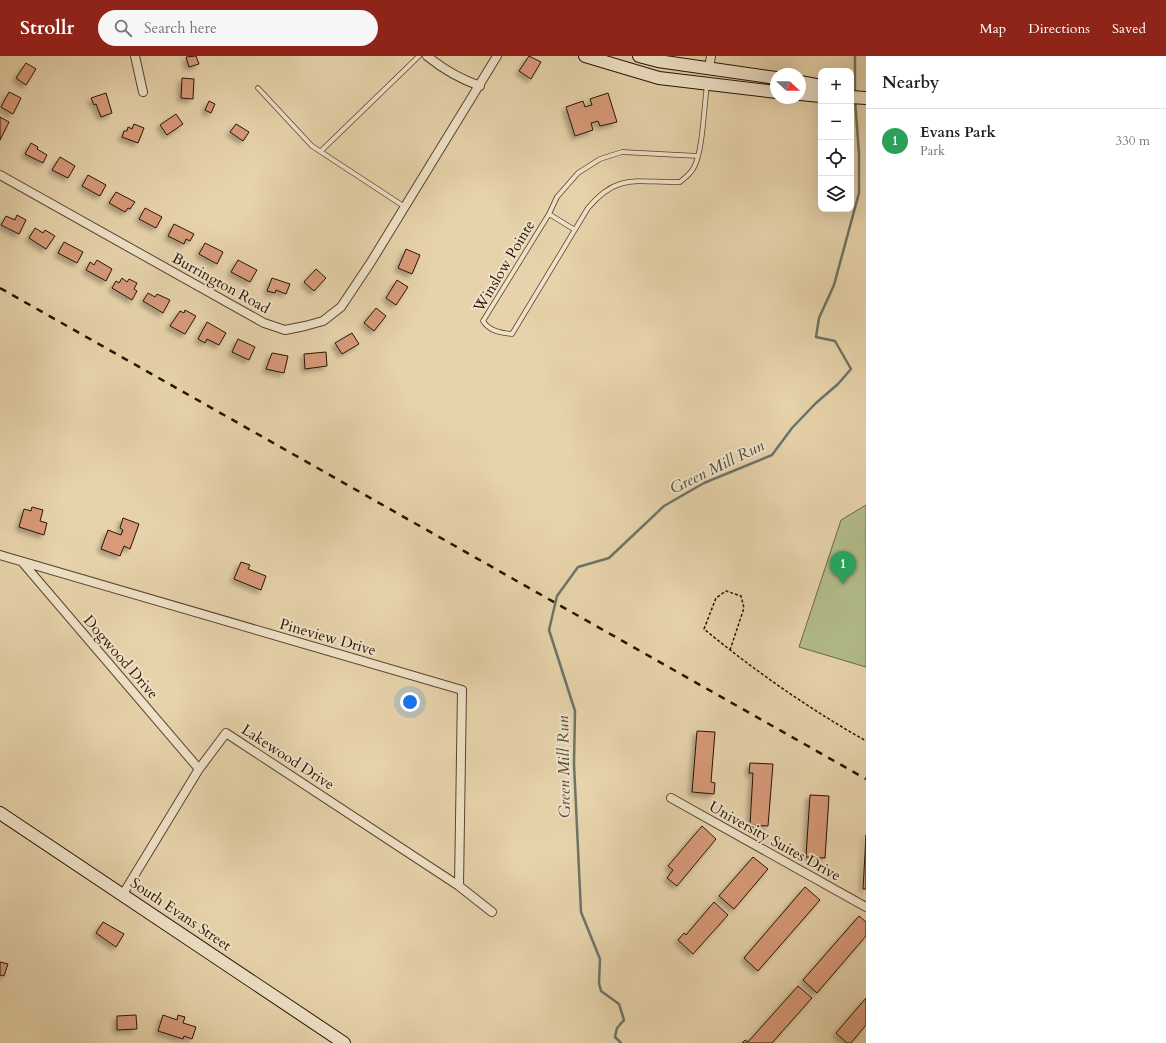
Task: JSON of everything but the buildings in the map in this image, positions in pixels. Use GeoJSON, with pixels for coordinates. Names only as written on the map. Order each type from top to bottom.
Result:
{"type":"FeatureCollection","features":[{"type":"Feature","properties":{"kind":"main road"},"geometry":{"type":"LineString","coordinates":[[585,56],[659,78],[707,85],[770,91]]}},
{"type":"Feature","properties":{"kind":"main road"},"geometry":{"type":"LineString","coordinates":[[639,56],[658,61],[770,77]]}},
{"type":"Feature","properties":{"kind":"main road"},"geometry":{"type":"LineString","coordinates":[[806,83],[818,85]]}},
{"type":"Feature","properties":{"kind":"main road"},"geometry":{"type":"LineString","coordinates":[[806,95],[818,96]]}},
{"type":"Feature","properties":{"kind":"main road","name":"South Evans Street"},"geometry":{"type":"LineString","coordinates":[[0,813],[344,1043]]}},
{"type":"Feature","properties":{"kind":"street"},"geometry":{"type":"LineString","coordinates":[[134,56],[143,92]]}},
{"type":"Feature","properties":{"kind":"street"},"geometry":{"type":"LineString","coordinates":[[427,56],[439,66],[468,82],[480,86]]}},
{"type":"Feature","properties":{"kind":"street","name":"Burrington Road"},"geometry":{"type":"LineString","coordinates":[[0,175],[264,324],[286,330],[323,322],[341,307],[405,207],[497,56]]}},
{"type":"Feature","properties":{"kind":"street"},"geometry":{"type":"LineString","coordinates":[[709,68],[711,56]]}},
{"type":"Feature","properties":{"kind":"street","name":"Pineview Drive"},"geometry":{"type":"LineString","coordinates":[[0,555],[462,690],[460,886]]}},
{"type":"Feature","properties":{"kind":"street","name":"Dogwood Drive"},"geometry":{"type":"LineString","coordinates":[[23,562],[199,769]]}},
{"type":"Feature","properties":{"kind":"street","name":"Lakewood Drive"},"geometry":{"type":"LineString","coordinates":[[123,894],[199,769],[226,733],[460,886],[492,912]]}},
{"type":"Feature","properties":{"kind":"street","name":"University Suites Drive"},"geometry":{"type":"LineString","coordinates":[[671,798],[866,907]]}},
{"type":"Feature","properties":{"kind":"lane"},"geometry":{"type":"LineString","coordinates":[[321,151],[419,56]]}},
{"type":"Feature","properties":{"kind":"lane","name":"Winslow Pointe"},"geometry":{"type":"LineString","coordinates":[[698,156],[622,152],[600,159],[578,173],[557,197],[549,214],[483,321],[486,326],[501,333],[512,334],[588,208],[598,196],[611,186],[626,181],[680,182],[694,168],[698,156],[707,85]]}},
{"type":"Feature","properties":{"kind":"lane"},"geometry":{"type":"LineString","coordinates":[[258,88],[312,146],[405,207]]}},
{"type":"Feature","properties":{"kind":"lane","name":"Winslow Pointe"},"geometry":{"type":"LineString","coordinates":[[549,214],[575,230]]}},
{"type":"Feature","properties":{"kind":"path"},"geometry":{"type":"LineString","coordinates":[[730,650],[744,608],[740,596],[726,591],[716,598],[704,629],[730,650],[783,691],[866,741]]}},
{"type":"Feature","properties":{"kind":"green space"},"geometry":{"type":"Polygon","coordinates":[[[866,505],[866,667],[799,647],[841,520],[866,505]]]}},
{"type":"Feature","properties":{"kind":"waterway","name":"Green Mill Run"},"geometry":{"type":"LineString","coordinates":[[855,56],[855,93]]}},
{"type":"Feature","properties":{"kind":"waterway","name":"Green Mill Run"},"geometry":{"type":"LineString","coordinates":[[621,1043],[615,1037],[617,1028],[624,1020],[619,1004],[601,991],[599,983],[600,959],[581,912],[574,764],[575,711],[549,630],[557,596],[578,567],[609,558],[664,506],[704,483],[772,455],[792,428],[816,403],[838,384],[851,369],[835,341],[816,337],[819,318],[834,285],[859,193],[859,154],[855,100]]}},
{"type":"Feature","properties":{"kind":"railway"},"geometry":{"type":"LineString","coordinates":[[0,288],[866,779]]}},
{"type":"Feature","properties":{"kind":"place","name":"Evans Park"},"geometry":{"type":"Point","coordinates":[843,584]}}]}
